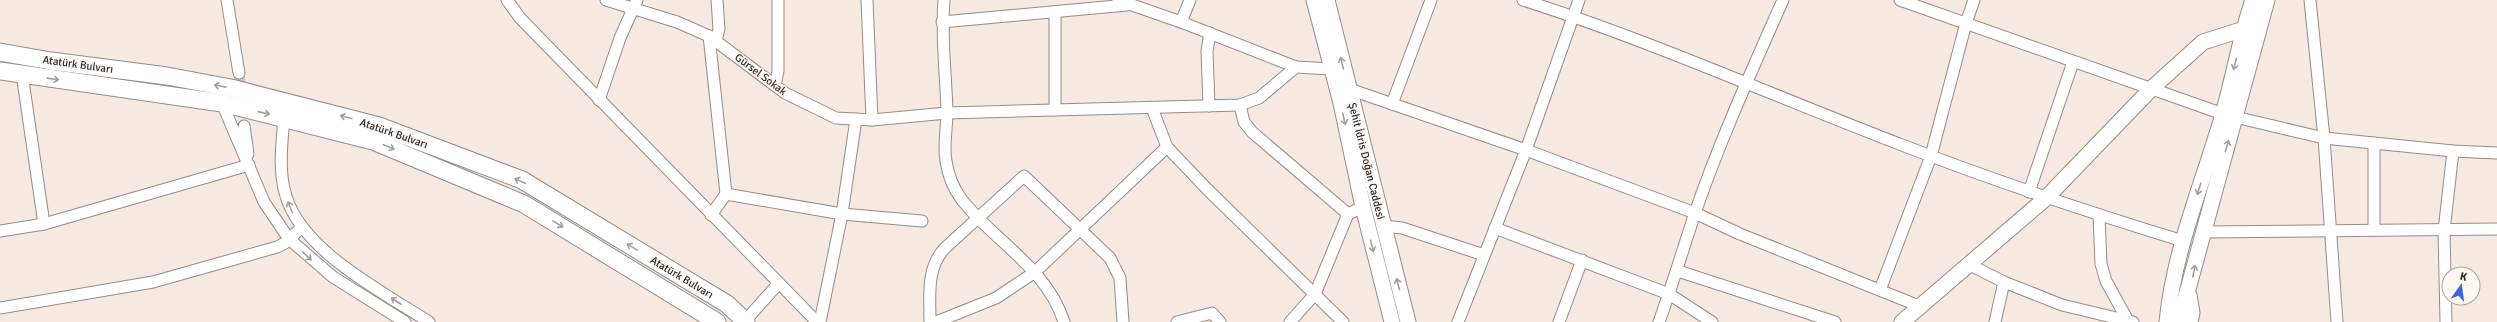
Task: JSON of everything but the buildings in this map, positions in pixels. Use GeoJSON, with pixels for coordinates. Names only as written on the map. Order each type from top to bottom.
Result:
{"type":"FeatureCollection","features":[{"type":"Feature","properties":{"kind":"main road","name":"Şehit İdris Doğan Caddesi"},"geometry":{"type":"LineString","coordinates":[[1314,0],[1341,103],[1362,207],[1392,322]]}},
{"type":"Feature","properties":{"kind":"main road","name":"Şehit İdris Doğan Caddesi"},"geometry":{"type":"LineString","coordinates":[[1326,0],[1408,322]]}},
{"type":"Feature","properties":{"kind":"main road"},"geometry":{"type":"LineString","coordinates":[[2179,322],[2189,292],[2249,31],[2253,0]]}},
{"type":"Feature","properties":{"kind":"main road"},"geometry":{"type":"LineString","coordinates":[[1902,322],[2046,198],[2152,88],[2204,42],[2249,31],[2267,0]]}},
{"type":"Feature","properties":{"kind":"main road","name":"Atatürk Bulvarı"},"geometry":{"type":"LineString","coordinates":[[0,52],[51,61],[167,76],[231,88],[379,126],[522,180],[727,304],[746,321]]}},
{"type":"Feature","properties":{"kind":"main road","name":"Atatürk Bulvarı"},"geometry":{"type":"LineString","coordinates":[[1,73],[22,74],[222,103],[284,117],[373,141],[524,204],[717,322]]}},
{"type":"Feature","properties":{"kind":"main road"},"geometry":{"type":"LineString","coordinates":[[2167,322],[2169,301],[2183,241],[2229,115]]}},
{"type":"Feature","properties":{"kind":"main road"},"geometry":{"type":"LineString","coordinates":[[2189,292],[2192,314],[2190,322]]}},
{"type":"Feature","properties":{"kind":"main road"},"geometry":{"type":"LineString","coordinates":[[2159,322],[2169,301]]}},
{"type":"Feature","properties":{"kind":"street"},"geometry":{"type":"LineString","coordinates":[[227,0],[239,73]]}},
{"type":"Feature","properties":{"kind":"street"},"geometry":{"type":"LineString","coordinates":[[507,0],[520,18],[599,100],[778,284],[818,322]]}},
{"type":"Feature","properties":{"kind":"street","name":"Gürsel Sokak"},"geometry":{"type":"LineString","coordinates":[[606,0],[635,5],[713,39],[785,93],[836,118],[872,120],[947,113],[1240,105],[1259,98],[1296,67]]}},
{"type":"Feature","properties":{"kind":"street"},"geometry":{"type":"LineString","coordinates":[[711,215],[726,194],[713,39],[718,29],[716,0]]}},
{"type":"Feature","properties":{"kind":"street"},"geometry":{"type":"LineString","coordinates":[[775,85],[778,72],[778,0]]}},
{"type":"Feature","properties":{"kind":"street"},"geometry":{"type":"LineString","coordinates":[[867,0],[872,120]]}},
{"type":"Feature","properties":{"kind":"street"},"geometry":{"type":"LineString","coordinates":[[944,0],[942,22],[947,113],[945,159],[949,175],[962,200],[1035,272],[1055,299],[1064,322]]}},
{"type":"Feature","properties":{"kind":"street"},"geometry":{"type":"LineString","coordinates":[[1118,0],[1210,33],[1296,67],[1331,69]]}},
{"type":"Feature","properties":{"kind":"street"},"geometry":{"type":"LineString","coordinates":[[1180,22],[1190,0]]}},
{"type":"Feature","properties":{"kind":"street"},"geometry":{"type":"LineString","coordinates":[[1392,104],[1431,0]]}},
{"type":"Feature","properties":{"kind":"street"},"geometry":{"type":"LineString","coordinates":[[1523,0],[1573,16],[1746,82],[1931,156],[2029,192],[2183,241]]}},
{"type":"Feature","properties":{"kind":"street"},"geometry":{"type":"LineString","coordinates":[[1458,322],[1526,150],[1579,0]]}},
{"type":"Feature","properties":{"kind":"street"},"geometry":{"type":"LineString","coordinates":[[1659,322],[1678,271],[1695,213],[1746,82],[1783,0]]}},
{"type":"Feature","properties":{"kind":"street"},"geometry":{"type":"LineString","coordinates":[[1900,0],[2073,62],[2229,115],[2324,138],[2453,151],[2497,153]]}},
{"type":"Feature","properties":{"kind":"street"},"geometry":{"type":"LineString","coordinates":[[1880,290],[1931,156],[1966,23],[1974,0]]}},
{"type":"Feature","properties":{"kind":"street"},"geometry":{"type":"LineString","coordinates":[[2310,0],[2324,138],[2337,322]]}},
{"type":"Feature","properties":{"kind":"street"},"geometry":{"type":"LineString","coordinates":[[942,22],[1130,4]]}},
{"type":"Feature","properties":{"kind":"street"},"geometry":{"type":"LineString","coordinates":[[599,100],[620,38],[635,5]]}},
{"type":"Feature","properties":{"kind":"street"},"geometry":{"type":"LineString","coordinates":[[1055,12],[1055,110]]}},
{"type":"Feature","properties":{"kind":"street"},"geometry":{"type":"LineString","coordinates":[[1209,106],[1207,51],[1210,33]]}},
{"type":"Feature","properties":{"kind":"street"},"geometry":{"type":"LineString","coordinates":[[2029,192],[2073,62]]}},
{"type":"Feature","properties":{"kind":"street"},"geometry":{"type":"LineString","coordinates":[[22,74],[44,224]]}},
{"type":"Feature","properties":{"kind":"street"},"geometry":{"type":"LineString","coordinates":[[1349,89],[1526,150],[1695,213],[1740,234],[1919,306]]}},
{"type":"Feature","properties":{"kind":"street"},"geometry":{"type":"LineString","coordinates":[[222,103],[264,202],[289,239],[333,277],[405,322]]}},
{"type":"Feature","properties":{"kind":"street"},"geometry":{"type":"LineString","coordinates":[[1240,105],[1244,122],[1252,132],[1348,214]]}},
{"type":"Feature","properties":{"kind":"street"},"geometry":{"type":"LineString","coordinates":[[1152,108],[1167,147],[1207,189],[1343,322]]}},
{"type":"Feature","properties":{"kind":"street"},"geometry":{"type":"LineString","coordinates":[[284,117],[282,141],[282,179],[292,212],[301,228],[313,242],[415,319],[429,322]]}},
{"type":"Feature","properties":{"kind":"street"},"geometry":{"type":"LineString","coordinates":[[818,322],[842,214],[856,119]]}},
{"type":"Feature","properties":{"kind":"street"},"geometry":{"type":"LineString","coordinates":[[244,126],[249,165]]}},
{"type":"Feature","properties":{"kind":"street"},"geometry":{"type":"LineString","coordinates":[[2374,143],[2374,230]]}},
{"type":"Feature","properties":{"kind":"street"},"geometry":{"type":"LineString","coordinates":[[936,322],[996,298],[1035,272],[1167,147]]}},
{"type":"Feature","properties":{"kind":"street"},"geometry":{"type":"LineString","coordinates":[[2446,322],[2444,230],[2453,151]]}},
{"type":"Feature","properties":{"kind":"street"},"geometry":{"type":"LineString","coordinates":[[0,231],[44,224],[249,165]]}},
{"type":"Feature","properties":{"kind":"street"},"geometry":{"type":"LineString","coordinates":[[930,322],[931,276],[934,264],[940,253],[1024,176],[1110,258],[1116,268],[1121,290],[1123,322]]}},
{"type":"Feature","properties":{"kind":"street"},"geometry":{"type":"LineString","coordinates":[[726,194],[842,214],[922,221]]}},
{"type":"Feature","properties":{"kind":"street"},"geometry":{"type":"LineString","coordinates":[[1290,322],[1315,294],[1348,214],[1362,207]]}},
{"type":"Feature","properties":{"kind":"street"},"geometry":{"type":"LineString","coordinates":[[2099,215],[2101,264],[2106,281],[2131,321]]}},
{"type":"Feature","properties":{"kind":"street"},"geometry":{"type":"LineString","coordinates":[[1383,226],[1402,228],[1484,255]]}},
{"type":"Feature","properties":{"kind":"street"},"geometry":{"type":"LineString","coordinates":[[0,308],[153,282],[277,247],[301,228]]}},
{"type":"Feature","properties":{"kind":"street"},"geometry":{"type":"LineString","coordinates":[[1495,228],[1669,294],[1712,322]]}},
{"type":"Feature","properties":{"kind":"street"},"geometry":{"type":"LineString","coordinates":[[2202,232],[2497,229]]}},
{"type":"Feature","properties":{"kind":"street"},"geometry":{"type":"LineString","coordinates":[[1559,322],[1582,260]]}},
{"type":"Feature","properties":{"kind":"street"},"geometry":{"type":"LineString","coordinates":[[1968,264],[2004,282],[2062,305],[2131,321]]}},
{"type":"Feature","properties":{"kind":"street"},"geometry":{"type":"LineString","coordinates":[[1678,271],[1834,322]]}},
{"type":"Feature","properties":{"kind":"street"},"geometry":{"type":"LineString","coordinates":[[1995,322],[2004,282]]}},
{"type":"Feature","properties":{"kind":"street"},"geometry":{"type":"LineString","coordinates":[[746,321],[778,284]]}},
{"type":"Feature","properties":{"kind":"street"},"geometry":{"type":"LineString","coordinates":[[1177,322],[1212,313],[1220,322]]}},
{"type":"Feature","properties":{"kind":"tunnel"},"geometry":{"type":"LineString","coordinates":[[239,73],[244,126]]}}]}
